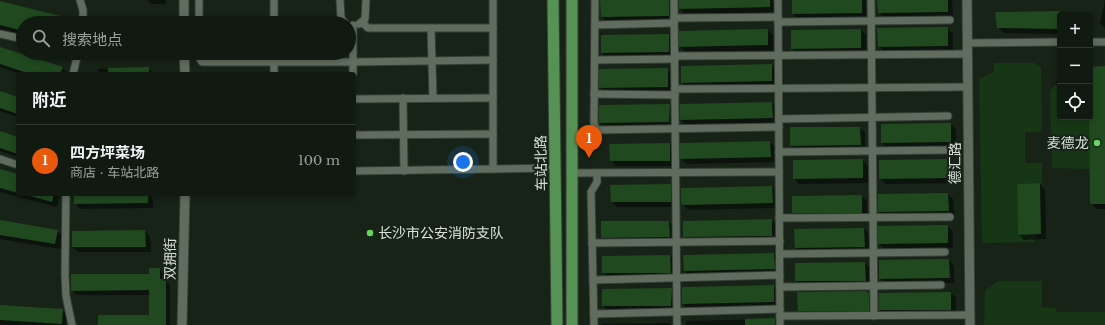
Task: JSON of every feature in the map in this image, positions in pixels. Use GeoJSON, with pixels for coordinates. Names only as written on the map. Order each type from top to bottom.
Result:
{"type":"FeatureCollection","features":[{"type":"Feature","properties":{"kind":"main road","name":"车站北路"},"geometry":{"type":"LineString","coordinates":[[553,0],[557,325]]}},
{"type":"Feature","properties":{"kind":"main road"},"geometry":{"type":"LineString","coordinates":[[572,0],[572,325]]}},
{"type":"Feature","properties":{"kind":"street"},"geometry":{"type":"LineString","coordinates":[[80,0],[83,16]]}},
{"type":"Feature","properties":{"kind":"street"},"geometry":{"type":"LineString","coordinates":[[184,0],[184,16]]}},
{"type":"Feature","properties":{"kind":"street"},"geometry":{"type":"LineString","coordinates":[[199,0],[199,16]]}},
{"type":"Feature","properties":{"kind":"street"},"geometry":{"type":"LineString","coordinates":[[274,0],[274,16]]}},
{"type":"Feature","properties":{"kind":"street"},"geometry":{"type":"LineString","coordinates":[[340,0],[341,16]]}},
{"type":"Feature","properties":{"kind":"street"},"geometry":{"type":"LineString","coordinates":[[362,22],[366,16],[366,0]]}},
{"type":"Feature","properties":{"kind":"street"},"geometry":{"type":"LineString","coordinates":[[493,0],[493,169]]}},
{"type":"Feature","properties":{"kind":"street"},"geometry":{"type":"LineString","coordinates":[[595,0],[594,123],[596,130],[675,130],[779,127]]}},
{"type":"Feature","properties":{"kind":"street"},"geometry":{"type":"LineString","coordinates":[[674,0],[677,325]]}},
{"type":"Feature","properties":{"kind":"street"},"geometry":{"type":"LineString","coordinates":[[778,0],[780,325]]}},
{"type":"Feature","properties":{"kind":"street"},"geometry":{"type":"LineString","coordinates":[[871,0],[874,316]]}},
{"type":"Feature","properties":{"kind":"street","name":"德汇路"},"geometry":{"type":"LineString","coordinates":[[968,0],[970,325]]}},
{"type":"Feature","properties":{"kind":"street"},"geometry":{"type":"LineString","coordinates":[[595,25],[674,21],[778,19],[871,21],[950,20]]}},
{"type":"Feature","properties":{"kind":"street"},"geometry":{"type":"LineString","coordinates":[[356,22],[362,22],[368,28],[493,28]]}},
{"type":"Feature","properties":{"kind":"street"},"geometry":{"type":"LineString","coordinates":[[431,28],[433,98]]}},
{"type":"Feature","properties":{"kind":"street"},"geometry":{"type":"LineString","coordinates":[[0,34],[16,37]]}},
{"type":"Feature","properties":{"kind":"street"},"geometry":{"type":"LineString","coordinates":[[968,43],[1057,42]]}},
{"type":"Feature","properties":{"kind":"street"},"geometry":{"type":"LineString","coordinates":[[1093,42],[1105,42]]}},
{"type":"Feature","properties":{"kind":"street"},"geometry":{"type":"LineString","coordinates":[[594,60],[779,55],[968,54]]}},
{"type":"Feature","properties":{"kind":"street"},"geometry":{"type":"LineString","coordinates":[[73,72],[76,60]]}},
{"type":"Feature","properties":{"kind":"street"},"geometry":{"type":"LineString","coordinates":[[184,60],[185,72]]}},
{"type":"Feature","properties":{"kind":"street"},"geometry":{"type":"LineString","coordinates":[[201,60],[202,62],[353,62],[493,60]]}},
{"type":"Feature","properties":{"kind":"street"},"geometry":{"type":"LineString","coordinates":[[274,62],[274,72]]}},
{"type":"Feature","properties":{"kind":"street"},"geometry":{"type":"LineString","coordinates":[[353,62],[353,72]]}},
{"type":"Feature","properties":{"kind":"street"},"geometry":{"type":"LineString","coordinates":[[594,94],[779,89],[968,87]]}},
{"type":"Feature","properties":{"kind":"street"},"geometry":{"type":"LineString","coordinates":[[356,98],[493,98]]}},
{"type":"Feature","properties":{"kind":"street"},"geometry":{"type":"LineString","coordinates":[[403,98],[404,170]]}},
{"type":"Feature","properties":{"kind":"street"},"geometry":{"type":"LineString","coordinates":[[779,119],[948,116]]}},
{"type":"Feature","properties":{"kind":"street"},"geometry":{"type":"LineString","coordinates":[[356,135],[493,134]]}},
{"type":"Feature","properties":{"kind":"street"},"geometry":{"type":"LineString","coordinates":[[779,152],[949,150]]}},
{"type":"Feature","properties":{"kind":"street"},"geometry":{"type":"LineString","coordinates":[[0,160],[16,164]]}},
{"type":"Feature","properties":{"kind":"street"},"geometry":{"type":"LineString","coordinates":[[356,171],[556,168]]}},
{"type":"Feature","properties":{"kind":"street"},"geometry":{"type":"LineString","coordinates":[[571,173],[779,172]]}},
{"type":"Feature","properties":{"kind":"street"},"geometry":{"type":"LineString","coordinates":[[594,325],[591,192],[597,182],[598,173]]}},
{"type":"Feature","properties":{"kind":"street"},"geometry":{"type":"LineString","coordinates":[[66,196],[64,248],[66,296],[72,325]]}},
{"type":"Feature","properties":{"kind":"street","name":"双拥街"},"geometry":{"type":"LineString","coordinates":[[182,325],[185,196]]}},
{"type":"Feature","properties":{"kind":"street"},"geometry":{"type":"LineString","coordinates":[[780,218],[950,217]]}},
{"type":"Feature","properties":{"kind":"street"},"geometry":{"type":"LineString","coordinates":[[592,243],[780,241]]}},
{"type":"Feature","properties":{"kind":"street"},"geometry":{"type":"LineString","coordinates":[[780,254],[945,252]]}},
{"type":"Feature","properties":{"kind":"street"},"geometry":{"type":"LineString","coordinates":[[593,280],[780,275]]}},
{"type":"Feature","properties":{"kind":"street"},"geometry":{"type":"LineString","coordinates":[[780,286],[942,285]]}},
{"type":"Feature","properties":{"kind":"street"},"geometry":{"type":"LineString","coordinates":[[594,314],[677,312],[874,316],[970,315]]}},
{"type":"Feature","properties":{"kind":"green space"},"geometry":{"type":"Polygon","coordinates":[[[994,63],[1034,63],[1041,67],[1042,132],[1025,132],[1025,163],[1042,163],[1042,183],[1017,184],[1018,235],[1036,235],[1034,242],[982,243],[979,79],[994,72],[994,63]]]}},
{"type":"Feature","properties":{"kind":"green space"},"geometry":{"type":"Polygon","coordinates":[[[1055,85],[1057,85],[1057,120],[1089,120],[1090,169],[1052,168],[1050,91],[1055,85]]]}},
{"type":"Feature","properties":{"kind":"green space"},"geometry":{"type":"Polygon","coordinates":[[[998,281],[1042,281],[1042,307],[1057,308],[1056,312],[1105,312],[1105,325],[984,325],[985,291],[998,281]]]}},
{"type":"Feature","properties":{"kind":"building"},"geometry":{"type":"Polygon","coordinates":[[[600,0],[669,0],[669,16],[601,17],[600,0]]]}},
{"type":"Feature","properties":{"kind":"building"},"geometry":{"type":"Polygon","coordinates":[[[679,0],[770,0],[770,7],[679,9],[679,0]]]}},
{"type":"Feature","properties":{"kind":"building"},"geometry":{"type":"Polygon","coordinates":[[[792,0],[862,0],[862,13],[792,14],[792,0]]]}},
{"type":"Feature","properties":{"kind":"building"},"geometry":{"type":"Polygon","coordinates":[[[877,0],[948,0],[948,12],[878,13],[877,0]]]}},
{"type":"Feature","properties":{"kind":"building"},"geometry":{"type":"Polygon","coordinates":[[[0,1],[60,16],[16,16],[16,29],[0,25],[0,1]]]}},
{"type":"Feature","properties":{"kind":"building"},"geometry":{"type":"Polygon","coordinates":[[[1060,11],[1057,12],[1057,29],[997,28],[995,12],[1060,11]]]}},
{"type":"Feature","properties":{"kind":"building"},"geometry":{"type":"Polygon","coordinates":[[[948,27],[948,46],[878,47],[877,28],[948,27]]]}},
{"type":"Feature","properties":{"kind":"building"},"geometry":{"type":"Polygon","coordinates":[[[768,29],[768,45],[679,47],[679,31],[768,29]]]}},
{"type":"Feature","properties":{"kind":"building"},"geometry":{"type":"Polygon","coordinates":[[[861,29],[861,48],[791,49],[791,30],[861,29]]]}},
{"type":"Feature","properties":{"kind":"building"},"geometry":{"type":"Polygon","coordinates":[[[669,34],[669,52],[601,53],[601,35],[669,34]]]}},
{"type":"Feature","properties":{"kind":"building"},"geometry":{"type":"Polygon","coordinates":[[[0,47],[16,52],[16,60],[41,60],[63,67],[61,72],[24,72],[0,64],[0,47]]]}},
{"type":"Feature","properties":{"kind":"building"},"geometry":{"type":"Polygon","coordinates":[[[772,64],[772,81],[681,83],[681,66],[772,64]]]}},
{"type":"Feature","properties":{"kind":"building","name":"麦德龙"},"geometry":{"type":"Polygon","coordinates":[[[1105,66],[1105,204],[1090,204],[1089,120],[1093,120],[1093,67],[1105,66]]]}},
{"type":"Feature","properties":{"kind":"building"},"geometry":{"type":"Polygon","coordinates":[[[149,67],[149,72],[108,72],[108,68],[149,67]]]}},
{"type":"Feature","properties":{"kind":"building"},"geometry":{"type":"Polygon","coordinates":[[[668,68],[668,87],[599,88],[599,69],[668,68]]]}},
{"type":"Feature","properties":{"kind":"building"},"geometry":{"type":"Polygon","coordinates":[[[0,91],[16,96],[16,113],[0,108],[0,91]]]}},
{"type":"Feature","properties":{"kind":"building"},"geometry":{"type":"Polygon","coordinates":[[[772,102],[773,118],[680,120],[680,104],[772,102]]]}},
{"type":"Feature","properties":{"kind":"building"},"geometry":{"type":"Polygon","coordinates":[[[670,104],[669,122],[599,123],[599,105],[670,104]]]}},
{"type":"Feature","properties":{"kind":"building"},"geometry":{"type":"Polygon","coordinates":[[[951,123],[951,142],[881,143],[881,124],[951,123]]]}},
{"type":"Feature","properties":{"kind":"building"},"geometry":{"type":"Polygon","coordinates":[[[790,127],[860,127],[861,145],[790,146],[790,127]]]}},
{"type":"Feature","properties":{"kind":"building"},"geometry":{"type":"Polygon","coordinates":[[[0,131],[16,136],[16,153],[0,148],[0,131]]]}},
{"type":"Feature","properties":{"kind":"building"},"geometry":{"type":"Polygon","coordinates":[[[770,141],[771,157],[680,159],[680,143],[770,141]]]}},
{"type":"Feature","properties":{"kind":"building"},"geometry":{"type":"Polygon","coordinates":[[[670,143],[670,161],[610,161],[609,144],[670,143]]]}},
{"type":"Feature","properties":{"kind":"building"},"geometry":{"type":"Polygon","coordinates":[[[863,159],[863,178],[793,179],[793,160],[863,159]]]}},
{"type":"Feature","properties":{"kind":"building"},"geometry":{"type":"Polygon","coordinates":[[[949,159],[950,178],[879,179],[879,160],[949,159]]]}},
{"type":"Feature","properties":{"kind":"building"},"geometry":{"type":"Polygon","coordinates":[[[0,169],[16,173],[16,192],[0,188],[0,169]]]}},
{"type":"Feature","properties":{"kind":"building"},"geometry":{"type":"Polygon","coordinates":[[[1040,183],[1041,234],[1018,235],[1017,184],[1040,183]]]}},
{"type":"Feature","properties":{"kind":"building"},"geometry":{"type":"Polygon","coordinates":[[[671,184],[671,202],[611,202],[610,185],[671,184]]]}},
{"type":"Feature","properties":{"kind":"building"},"geometry":{"type":"Polygon","coordinates":[[[772,186],[773,203],[682,205],[681,201],[681,188],[772,186]]]}},
{"type":"Feature","properties":{"kind":"building"},"geometry":{"type":"Polygon","coordinates":[[[948,193],[949,211],[878,212],[878,194],[948,193]]]}},
{"type":"Feature","properties":{"kind":"building"},"geometry":{"type":"Polygon","coordinates":[[[862,195],[862,213],[792,213],[792,196],[862,195]]]}},
{"type":"Feature","properties":{"kind":"building"},"geometry":{"type":"Polygon","coordinates":[[[30,196],[54,196],[52,202],[30,196]]]}},
{"type":"Feature","properties":{"kind":"building"},"geometry":{"type":"Polygon","coordinates":[[[74,196],[148,196],[148,203],[74,204],[74,196]]]}},
{"type":"Feature","properties":{"kind":"building"},"geometry":{"type":"Polygon","coordinates":[[[772,219],[772,236],[683,237],[683,221],[772,219]]]}},
{"type":"Feature","properties":{"kind":"building"},"geometry":{"type":"Polygon","coordinates":[[[0,220],[58,230],[55,244],[0,235],[0,220]]]}},
{"type":"Feature","properties":{"kind":"building"},"geometry":{"type":"Polygon","coordinates":[[[601,221],[669,221],[670,237],[601,238],[601,221]]]}},
{"type":"Feature","properties":{"kind":"building"},"geometry":{"type":"Polygon","coordinates":[[[948,225],[948,243],[878,244],[878,226],[948,225]]]}},
{"type":"Feature","properties":{"kind":"building"},"geometry":{"type":"Polygon","coordinates":[[[864,228],[865,247],[795,248],[794,229],[864,228]]]}},
{"type":"Feature","properties":{"kind":"building"},"geometry":{"type":"Polygon","coordinates":[[[145,230],[146,247],[72,247],[72,231],[145,230]]]}},
{"type":"Feature","properties":{"kind":"building"},"geometry":{"type":"Polygon","coordinates":[[[774,253],[775,269],[684,271],[683,255],[774,253]]]}},
{"type":"Feature","properties":{"kind":"building"},"geometry":{"type":"Polygon","coordinates":[[[670,255],[671,273],[602,273],[602,256],[670,255]]]}},
{"type":"Feature","properties":{"kind":"building"},"geometry":{"type":"Polygon","coordinates":[[[949,259],[950,278],[879,279],[879,260],[949,259]]]}},
{"type":"Feature","properties":{"kind":"building"},"geometry":{"type":"Polygon","coordinates":[[[865,262],[866,281],[795,281],[795,263],[865,262]]]}},
{"type":"Feature","properties":{"kind":"building"},"geometry":{"type":"Polygon","coordinates":[[[149,268],[160,268],[160,279],[166,279],[166,325],[98,325],[98,315],[149,315],[149,290],[71,291],[71,274],[149,274],[149,268]]]}},
{"type":"Feature","properties":{"kind":"building"},"geometry":{"type":"Polygon","coordinates":[[[774,285],[774,302],[682,304],[683,287],[774,285]]]}},
{"type":"Feature","properties":{"kind":"building"},"geometry":{"type":"Polygon","coordinates":[[[672,288],[671,306],[602,306],[602,289],[672,288]]]}},
{"type":"Feature","properties":{"kind":"building"},"geometry":{"type":"Polygon","coordinates":[[[866,291],[869,293],[869,311],[798,311],[797,292],[866,291]]]}},
{"type":"Feature","properties":{"kind":"building"},"geometry":{"type":"Polygon","coordinates":[[[951,292],[951,310],[879,310],[879,293],[951,292]]]}},
{"type":"Feature","properties":{"kind":"building"},"geometry":{"type":"Polygon","coordinates":[[[0,305],[63,309],[62,324],[0,320],[0,305]]]}},
{"type":"Feature","properties":{"kind":"building"},"geometry":{"type":"Polygon","coordinates":[[[775,318],[775,325],[745,325],[745,319],[775,318]]]}},
{"type":"Feature","properties":{"kind":"place","name":"麦德龙"},"geometry":{"type":"Point","coordinates":[1097,143]}},
{"type":"Feature","properties":{"kind":"place","name":"四方坪菜场"},"geometry":{"type":"Point","coordinates":[589,158]}},
{"type":"Feature","properties":{"kind":"place","name":"长沙市公安消防支队"},"geometry":{"type":"Point","coordinates":[370,233]}}]}
